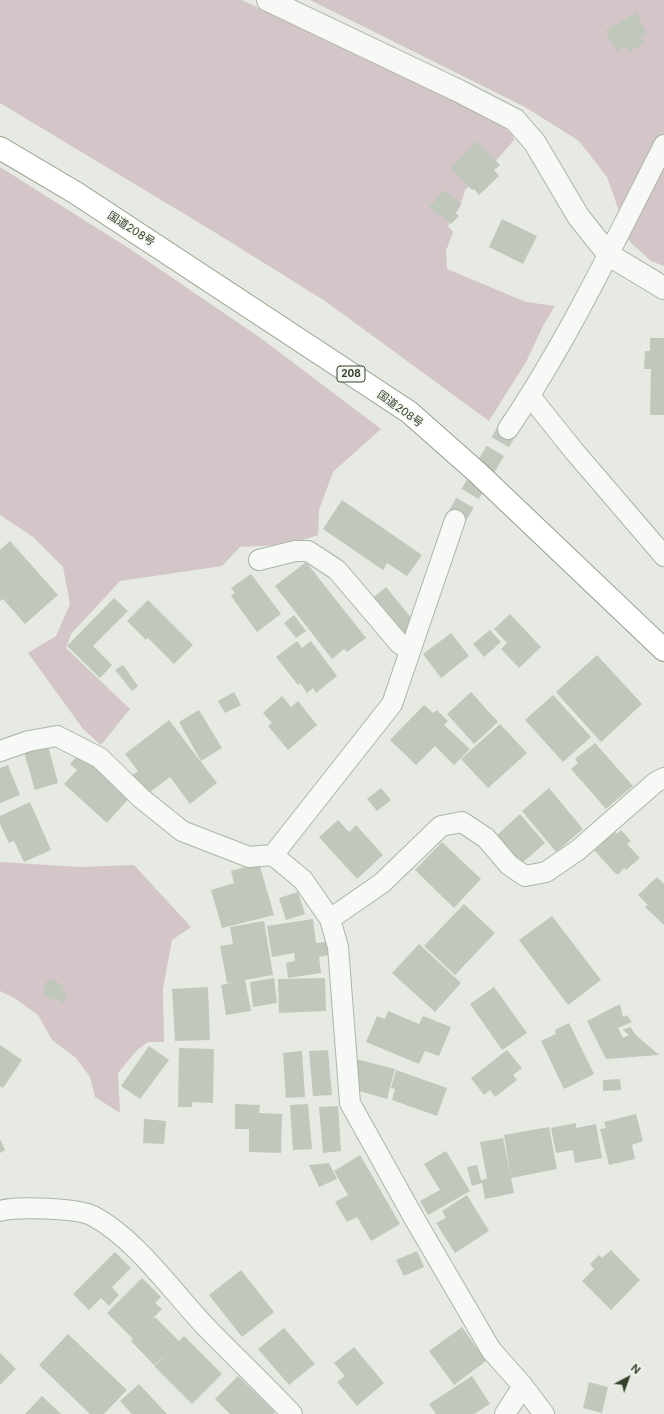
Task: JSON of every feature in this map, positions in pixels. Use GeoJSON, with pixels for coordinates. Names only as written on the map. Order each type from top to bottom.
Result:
{"type":"FeatureCollection","features":[{"type":"Feature","properties":{"kind":"highway","name":"国道208号"},"geometry":{"type":"LineString","coordinates":[[0,148],[76,193],[409,412],[478,473],[664,650]]}},
{"type":"Feature","properties":{"kind":"street"},"geometry":{"type":"LineString","coordinates":[[268,0],[459,91],[515,120],[535,143],[578,216],[609,255],[664,288]]}},
{"type":"Feature","properties":{"kind":"street"},"geometry":{"type":"LineString","coordinates":[[508,429],[530,396],[609,255],[664,145]]}},
{"type":"Feature","properties":{"kind":"street"},"geometry":{"type":"LineString","coordinates":[[530,396],[574,451],[664,556]]}},
{"type":"Feature","properties":{"kind":"street"},"geometry":{"type":"LineString","coordinates":[[273,855],[392,704],[409,650],[455,520]]}},
{"type":"Feature","properties":{"kind":"street"},"geometry":{"type":"LineString","coordinates":[[259,560],[295,551],[308,551],[337,570],[399,643],[409,650]]}},
{"type":"Feature","properties":{"kind":"street"},"geometry":{"type":"LineString","coordinates":[[0,751],[29,741],[57,736],[100,758],[141,798],[182,831],[249,857],[273,855],[303,880],[330,919],[339,954],[350,1103],[414,1218],[487,1343],[544,1414]]}},
{"type":"Feature","properties":{"kind":"street"},"geometry":{"type":"LineString","coordinates":[[330,919],[382,883],[441,826],[462,822],[486,838],[509,865],[525,876],[546,872],[578,850],[656,782],[664,778]]}},
{"type":"Feature","properties":{"kind":"street"},"geometry":{"type":"LineString","coordinates":[[0,1211],[9,1208],[50,1208],[92,1215],[124,1239],[204,1325],[292,1414]]}},
{"type":"Feature","properties":{"kind":"street"},"geometry":{"type":"LineString","coordinates":[[505,1414],[523,1386]]}},
{"type":"Feature","properties":{"kind":"shaded area"},"geometry":{"type":"Polygon","coordinates":[[[0,0],[242,0],[487,115],[512,134],[514,140],[488,170],[465,190],[460,207],[448,226],[453,232],[446,251],[447,269],[526,302],[555,306],[544,324],[526,362],[489,421],[325,301],[211,230],[0,103],[0,0]]]}},
{"type":"Feature","properties":{"kind":"shaded area"},"geometry":{"type":"Polygon","coordinates":[[[310,0],[664,0],[664,266],[651,261],[630,242],[607,177],[579,141],[525,107],[310,0]]]}},
{"type":"Feature","properties":{"kind":"shaded area"},"geometry":{"type":"Polygon","coordinates":[[[0,167],[130,249],[262,339],[381,429],[333,472],[319,510],[318,535],[298,541],[279,544],[240,547],[222,566],[120,581],[71,634],[66,648],[130,709],[101,745],[83,729],[28,653],[56,636],[70,604],[63,567],[33,537],[0,515],[0,167]]]}},
{"type":"Feature","properties":{"kind":"shaded area"},"geometry":{"type":"Polygon","coordinates":[[[0,862],[80,867],[134,865],[191,927],[172,940],[163,989],[164,1042],[148,1042],[137,1050],[118,1073],[120,1113],[95,1097],[90,1077],[76,1058],[52,1040],[38,1015],[16,999],[0,991],[0,862]]]}},
{"type":"Feature","properties":{"kind":"building"},"geometry":{"type":"Polygon","coordinates":[[[636,12],[647,33],[640,37],[644,43],[629,52],[626,46],[617,51],[605,31],[636,12]]]}},
{"type":"Feature","properties":{"kind":"building"},"geometry":{"type":"Polygon","coordinates":[[[477,141],[500,165],[494,170],[499,176],[479,195],[474,189],[472,190],[451,168],[477,141]]]}},
{"type":"Feature","properties":{"kind":"building"},"geometry":{"type":"Polygon","coordinates":[[[445,190],[461,204],[454,212],[459,216],[451,224],[440,213],[438,215],[429,207],[445,190]]]}},
{"type":"Feature","properties":{"kind":"building"},"geometry":{"type":"Polygon","coordinates":[[[502,219],[537,236],[523,264],[489,247],[502,219]]]}},
{"type":"Feature","properties":{"kind":"building"},"geometry":{"type":"Polygon","coordinates":[[[650,338],[664,338],[664,415],[650,415],[651,369],[644,369],[645,351],[650,351],[650,338]]]}},
{"type":"Feature","properties":{"kind":"building"},"geometry":{"type":"Polygon","coordinates":[[[342,500],[422,555],[407,576],[387,563],[383,570],[323,529],[342,500]]]}},
{"type":"Feature","properties":{"kind":"building"},"geometry":{"type":"Polygon","coordinates":[[[10,541],[58,595],[25,624],[3,599],[0,601],[0,550],[10,541]]]}},
{"type":"Feature","properties":{"kind":"building"},"geometry":{"type":"Polygon","coordinates":[[[306,562],[366,638],[347,652],[344,649],[332,659],[275,586],[306,562]]]}},
{"type":"Feature","properties":{"kind":"building"},"geometry":{"type":"Polygon","coordinates":[[[251,574],[281,614],[257,632],[231,596],[235,593],[231,588],[251,574]]]}},
{"type":"Feature","properties":{"kind":"building"},"geometry":{"type":"Polygon","coordinates":[[[386,587],[417,625],[400,638],[369,601],[386,587]]]}},
{"type":"Feature","properties":{"kind":"building"},"geometry":{"type":"Polygon","coordinates":[[[114,598],[128,611],[93,646],[112,665],[100,678],[67,646],[114,598]]]}},
{"type":"Feature","properties":{"kind":"building"},"geometry":{"type":"Polygon","coordinates":[[[148,600],[193,645],[174,664],[148,638],[146,640],[127,621],[148,600]]]}},
{"type":"Feature","properties":{"kind":"building"},"geometry":{"type":"Polygon","coordinates":[[[510,614],[541,647],[519,668],[501,649],[507,643],[494,629],[510,614]]]}},
{"type":"Feature","properties":{"kind":"building"},"geometry":{"type":"Polygon","coordinates":[[[294,615],[306,631],[296,638],[284,623],[294,615]]]}},
{"type":"Feature","properties":{"kind":"building"},"geometry":{"type":"Polygon","coordinates":[[[490,630],[501,642],[484,657],[473,644],[490,630]]]}},
{"type":"Feature","properties":{"kind":"building"},"geometry":{"type":"Polygon","coordinates":[[[451,633],[469,656],[441,678],[423,654],[451,633]]]}},
{"type":"Feature","properties":{"kind":"building"},"geometry":{"type":"Polygon","coordinates":[[[297,641],[302,648],[311,641],[337,676],[316,693],[313,688],[307,693],[300,683],[298,685],[276,657],[297,641]]]}},
{"type":"Feature","properties":{"kind":"building"},"geometry":{"type":"Polygon","coordinates":[[[597,655],[642,704],[601,742],[556,692],[597,655]]]}},
{"type":"Feature","properties":{"kind":"building"},"geometry":{"type":"Polygon","coordinates":[[[123,665],[138,686],[132,691],[115,670],[123,665]]]}},
{"type":"Feature","properties":{"kind":"building"},"geometry":{"type":"Polygon","coordinates":[[[234,692],[241,705],[225,713],[218,701],[234,692]]]}},
{"type":"Feature","properties":{"kind":"building"},"geometry":{"type":"Polygon","coordinates":[[[471,692],[498,722],[474,744],[447,714],[471,692]]]}},
{"type":"Feature","properties":{"kind":"building"},"geometry":{"type":"Polygon","coordinates":[[[553,695],[591,737],[563,762],[525,720],[553,695]]]}},
{"type":"Feature","properties":{"kind":"building"},"geometry":{"type":"Polygon","coordinates":[[[282,696],[291,707],[298,701],[317,725],[288,750],[268,726],[272,723],[263,713],[282,696]]]}},
{"type":"Feature","properties":{"kind":"building"},"geometry":{"type":"Polygon","coordinates":[[[424,705],[433,713],[437,710],[448,721],[444,725],[470,749],[454,765],[435,746],[416,765],[390,740],[424,705]]]}},
{"type":"Feature","properties":{"kind":"building"},"geometry":{"type":"Polygon","coordinates":[[[199,710],[222,748],[201,761],[179,722],[199,710]]]}},
{"type":"Feature","properties":{"kind":"building"},"geometry":{"type":"Polygon","coordinates":[[[169,720],[217,783],[190,804],[170,777],[146,795],[131,776],[138,771],[125,754],[169,720]]]}},
{"type":"Feature","properties":{"kind":"building"},"geometry":{"type":"Polygon","coordinates":[[[500,724],[527,753],[488,788],[461,759],[500,724]]]}},
{"type":"Feature","properties":{"kind":"building"},"geometry":{"type":"Polygon","coordinates":[[[47,742],[58,783],[35,790],[23,749],[47,742]]]}},
{"type":"Feature","properties":{"kind":"building"},"geometry":{"type":"Polygon","coordinates":[[[595,743],[633,786],[606,809],[571,769],[578,763],[575,759],[595,743]]]}},
{"type":"Feature","properties":{"kind":"building"},"geometry":{"type":"Polygon","coordinates":[[[81,752],[130,797],[107,823],[64,784],[77,770],[70,764],[81,752]]]}},
{"type":"Feature","properties":{"kind":"building"},"geometry":{"type":"Polygon","coordinates":[[[8,765],[20,795],[0,803],[0,768],[8,765]]]}},
{"type":"Feature","properties":{"kind":"building"},"geometry":{"type":"Polygon","coordinates":[[[381,788],[391,800],[377,811],[367,799],[381,788]]]}},
{"type":"Feature","properties":{"kind":"building"},"geometry":{"type":"Polygon","coordinates":[[[549,788],[583,829],[556,852],[522,811],[549,788]]]}},
{"type":"Feature","properties":{"kind":"building"},"geometry":{"type":"Polygon","coordinates":[[[30,802],[51,850],[24,862],[14,841],[9,843],[0,824],[0,816],[30,802]]]}},
{"type":"Feature","properties":{"kind":"building"},"geometry":{"type":"Polygon","coordinates":[[[520,814],[545,843],[520,865],[495,837],[520,814]]]}},
{"type":"Feature","properties":{"kind":"building"},"geometry":{"type":"Polygon","coordinates":[[[338,820],[349,832],[356,825],[383,855],[357,879],[319,837],[338,820]]]}},
{"type":"Feature","properties":{"kind":"building"},"geometry":{"type":"Polygon","coordinates":[[[613,830],[617,834],[621,830],[631,841],[627,844],[640,858],[626,870],[624,868],[619,874],[616,874],[592,848],[613,830]]]}},
{"type":"Feature","properties":{"kind":"building"},"geometry":{"type":"Polygon","coordinates":[[[442,842],[481,879],[454,908],[415,870],[442,842]]]}},
{"type":"Feature","properties":{"kind":"building"},"geometry":{"type":"Polygon","coordinates":[[[259,863],[274,915],[222,928],[211,890],[234,883],[231,871],[259,863]]]}},
{"type":"Feature","properties":{"kind":"building"},"geometry":{"type":"Polygon","coordinates":[[[657,877],[664,884],[664,925],[645,907],[648,905],[638,895],[657,877]]]}},
{"type":"Feature","properties":{"kind":"building"},"geometry":{"type":"Polygon","coordinates":[[[298,892],[305,914],[286,920],[279,898],[298,892]]]}},
{"type":"Feature","properties":{"kind":"building"},"geometry":{"type":"Polygon","coordinates":[[[464,904],[495,933],[455,975],[424,946],[464,904]]]}},
{"type":"Feature","properties":{"kind":"building"},"geometry":{"type":"Polygon","coordinates":[[[552,916],[601,980],[568,1005],[519,940],[552,916]]]}},
{"type":"Feature","properties":{"kind":"building"},"geometry":{"type":"Polygon","coordinates":[[[313,919],[316,943],[326,942],[328,955],[319,957],[321,973],[288,978],[286,963],[295,961],[294,953],[272,957],[267,926],[313,919]]]}},
{"type":"Feature","properties":{"kind":"building"},"geometry":{"type":"Polygon","coordinates":[[[264,921],[273,975],[245,980],[251,1011],[226,1015],[221,985],[235,982],[227,983],[220,946],[233,944],[230,927],[264,921]]]}},
{"type":"Feature","properties":{"kind":"building"},"geometry":{"type":"Polygon","coordinates":[[[419,944],[461,983],[435,1012],[392,973],[419,944]]]}},
{"type":"Feature","properties":{"kind":"building"},"geometry":{"type":"Polygon","coordinates":[[[52,978],[65,988],[62,992],[67,997],[63,1003],[56,998],[54,1001],[43,992],[45,988],[43,987],[48,980],[50,981],[52,978]]]}},
{"type":"Feature","properties":{"kind":"building"},"geometry":{"type":"Polygon","coordinates":[[[274,978],[277,1003],[253,1007],[250,982],[274,978]]]}},
{"type":"Feature","properties":{"kind":"building"},"geometry":{"type":"Polygon","coordinates":[[[325,978],[326,1011],[279,1013],[278,979],[325,978]]]}},
{"type":"Feature","properties":{"kind":"building"},"geometry":{"type":"Polygon","coordinates":[[[208,987],[210,1040],[175,1041],[172,989],[208,987]]]}},
{"type":"Feature","properties":{"kind":"building"},"geometry":{"type":"Polygon","coordinates":[[[494,987],[527,1033],[502,1050],[470,1004],[494,987]]]}},
{"type":"Feature","properties":{"kind":"building"},"geometry":{"type":"Polygon","coordinates":[[[620,1004],[623,1017],[627,1015],[632,1022],[618,1028],[623,1038],[629,1035],[623,1030],[630,1027],[637,1036],[659,1055],[606,1059],[587,1021],[620,1004]]]}},
{"type":"Feature","properties":{"kind":"building"},"geometry":{"type":"Polygon","coordinates":[[[388,1011],[419,1024],[423,1016],[451,1027],[439,1056],[425,1051],[419,1064],[366,1042],[377,1016],[385,1019],[388,1011]]]}},
{"type":"Feature","properties":{"kind":"building"},"geometry":{"type":"Polygon","coordinates":[[[569,1023],[594,1074],[564,1089],[541,1041],[556,1034],[555,1030],[569,1023]]]}},
{"type":"Feature","properties":{"kind":"building"},"geometry":{"type":"Polygon","coordinates":[[[0,1045],[22,1060],[3,1088],[0,1086],[0,1045]]]}},
{"type":"Feature","properties":{"kind":"building"},"geometry":{"type":"Polygon","coordinates":[[[149,1046],[169,1060],[140,1099],[121,1086],[149,1046]]]}},
{"type":"Feature","properties":{"kind":"building"},"geometry":{"type":"Polygon","coordinates":[[[179,1048],[214,1049],[213,1103],[192,1102],[192,1107],[178,1107],[179,1048]]]}},
{"type":"Feature","properties":{"kind":"building"},"geometry":{"type":"Polygon","coordinates":[[[328,1050],[332,1095],[313,1096],[309,1051],[328,1050]]]}},
{"type":"Feature","properties":{"kind":"building"},"geometry":{"type":"Polygon","coordinates":[[[507,1050],[522,1068],[513,1075],[517,1080],[495,1097],[490,1090],[484,1095],[471,1078],[507,1050]]]}},
{"type":"Feature","properties":{"kind":"building"},"geometry":{"type":"Polygon","coordinates":[[[302,1051],[305,1097],[286,1098],[283,1053],[302,1051]]]}},
{"type":"Feature","properties":{"kind":"building"},"geometry":{"type":"Polygon","coordinates":[[[356,1059],[395,1069],[387,1099],[352,1089],[356,1059]]]}},
{"type":"Feature","properties":{"kind":"building"},"geometry":{"type":"Polygon","coordinates":[[[396,1070],[447,1088],[437,1116],[392,1100],[395,1089],[391,1088],[396,1070]]]}},
{"type":"Feature","properties":{"kind":"building"},"geometry":{"type":"Polygon","coordinates":[[[620,1079],[621,1090],[603,1091],[603,1080],[620,1079]]]}},
{"type":"Feature","properties":{"kind":"building"},"geometry":{"type":"Polygon","coordinates":[[[235,1104],[260,1105],[259,1113],[282,1114],[281,1153],[249,1152],[249,1129],[235,1129],[235,1104]]]}},
{"type":"Feature","properties":{"kind":"building"},"geometry":{"type":"Polygon","coordinates":[[[308,1104],[312,1149],[293,1150],[290,1105],[308,1104]]]}},
{"type":"Feature","properties":{"kind":"building"},"geometry":{"type":"Polygon","coordinates":[[[338,1106],[341,1151],[323,1153],[319,1107],[338,1106]]]}},
{"type":"Feature","properties":{"kind":"building"},"geometry":{"type":"Polygon","coordinates":[[[636,1114],[643,1141],[632,1145],[635,1159],[609,1165],[600,1129],[606,1128],[604,1122],[636,1114]]]}},
{"type":"Feature","properties":{"kind":"building"},"geometry":{"type":"Polygon","coordinates":[[[144,1119],[166,1121],[164,1144],[143,1143],[144,1119]]]}},
{"type":"Feature","properties":{"kind":"building"},"geometry":{"type":"Polygon","coordinates":[[[576,1123],[576,1128],[596,1124],[602,1158],[575,1163],[573,1150],[556,1153],[551,1128],[576,1123]]]}},
{"type":"Feature","properties":{"kind":"building"},"geometry":{"type":"Polygon","coordinates":[[[549,1127],[557,1169],[511,1178],[504,1135],[549,1127]]]}},
{"type":"Feature","properties":{"kind":"building"},"geometry":{"type":"Polygon","coordinates":[[[503,1138],[514,1193],[485,1199],[482,1183],[472,1186],[467,1167],[477,1165],[481,1180],[487,1179],[480,1142],[503,1138]]]}},
{"type":"Feature","properties":{"kind":"building"},"geometry":{"type":"Polygon","coordinates":[[[0,1139],[5,1150],[0,1153],[0,1139]]]}},
{"type":"Feature","properties":{"kind":"building"},"geometry":{"type":"Polygon","coordinates":[[[446,1151],[470,1191],[428,1215],[420,1201],[440,1190],[424,1164],[446,1151]]]}},
{"type":"Feature","properties":{"kind":"building"},"geometry":{"type":"Polygon","coordinates":[[[360,1155],[400,1224],[371,1241],[357,1217],[347,1222],[335,1202],[348,1195],[334,1171],[360,1155]]]}},
{"type":"Feature","properties":{"kind":"building"},"geometry":{"type":"Polygon","coordinates":[[[329,1163],[337,1179],[319,1187],[309,1165],[329,1163]]]}},
{"type":"Feature","properties":{"kind":"building"},"geometry":{"type":"Polygon","coordinates":[[[467,1195],[489,1231],[455,1253],[436,1223],[446,1218],[442,1211],[467,1195]]]}},
{"type":"Feature","properties":{"kind":"building"},"geometry":{"type":"Polygon","coordinates":[[[611,1250],[640,1280],[611,1310],[582,1281],[594,1269],[590,1264],[599,1255],[602,1258],[611,1250]]]}},
{"type":"Feature","properties":{"kind":"building"},"geometry":{"type":"Polygon","coordinates":[[[417,1251],[424,1267],[404,1276],[396,1260],[417,1251]]]}},
{"type":"Feature","properties":{"kind":"building"},"geometry":{"type":"Polygon","coordinates":[[[115,1252],[131,1268],[112,1287],[119,1295],[109,1306],[101,1298],[89,1310],[73,1294],[115,1252]]]}},
{"type":"Feature","properties":{"kind":"building"},"geometry":{"type":"Polygon","coordinates":[[[241,1270],[274,1312],[242,1337],[209,1295],[241,1270]]]}},
{"type":"Feature","properties":{"kind":"building"},"geometry":{"type":"Polygon","coordinates":[[[142,1278],[161,1297],[155,1303],[162,1309],[151,1320],[155,1317],[179,1341],[184,1336],[222,1374],[192,1404],[154,1366],[167,1354],[154,1365],[131,1341],[133,1339],[107,1313],[142,1278]]]}},
{"type":"Feature","properties":{"kind":"building"},"geometry":{"type":"Polygon","coordinates":[[[462,1327],[486,1361],[454,1385],[429,1351],[462,1327]]]}},
{"type":"Feature","properties":{"kind":"building"},"geometry":{"type":"Polygon","coordinates":[[[284,1328],[315,1364],[289,1385],[258,1349],[284,1328]]]}},
{"type":"Feature","properties":{"kind":"building"},"geometry":{"type":"Polygon","coordinates":[[[68,1334],[127,1390],[104,1414],[90,1414],[39,1365],[68,1334]]]}},
{"type":"Feature","properties":{"kind":"building"},"geometry":{"type":"Polygon","coordinates":[[[354,1347],[384,1383],[357,1406],[337,1382],[345,1376],[334,1363],[354,1347]]]}},
{"type":"Feature","properties":{"kind":"building"},"geometry":{"type":"Polygon","coordinates":[[[0,1353],[16,1369],[0,1385],[0,1353]]]}},
{"type":"Feature","properties":{"kind":"building"},"geometry":{"type":"Polygon","coordinates":[[[238,1376],[275,1412],[273,1414],[230,1414],[215,1399],[238,1376]]]}},
{"type":"Feature","properties":{"kind":"building"},"geometry":{"type":"Polygon","coordinates":[[[472,1376],[490,1404],[474,1414],[436,1414],[429,1404],[472,1376]]]}},
{"type":"Feature","properties":{"kind":"building"},"geometry":{"type":"Polygon","coordinates":[[[589,1382],[608,1387],[602,1413],[583,1408],[589,1382]]]}},
{"type":"Feature","properties":{"kind":"building"},"geometry":{"type":"Polygon","coordinates":[[[139,1384],[167,1414],[132,1414],[120,1401],[139,1384]]]}},
{"type":"Feature","properties":{"kind":"building"},"geometry":{"type":"Polygon","coordinates":[[[42,1396],[61,1414],[25,1414],[42,1396]]]}},
{"type":"Feature","properties":{"kind":"tunnel"},"geometry":{"type":"LineString","coordinates":[[455,520],[508,429]]}}]}
